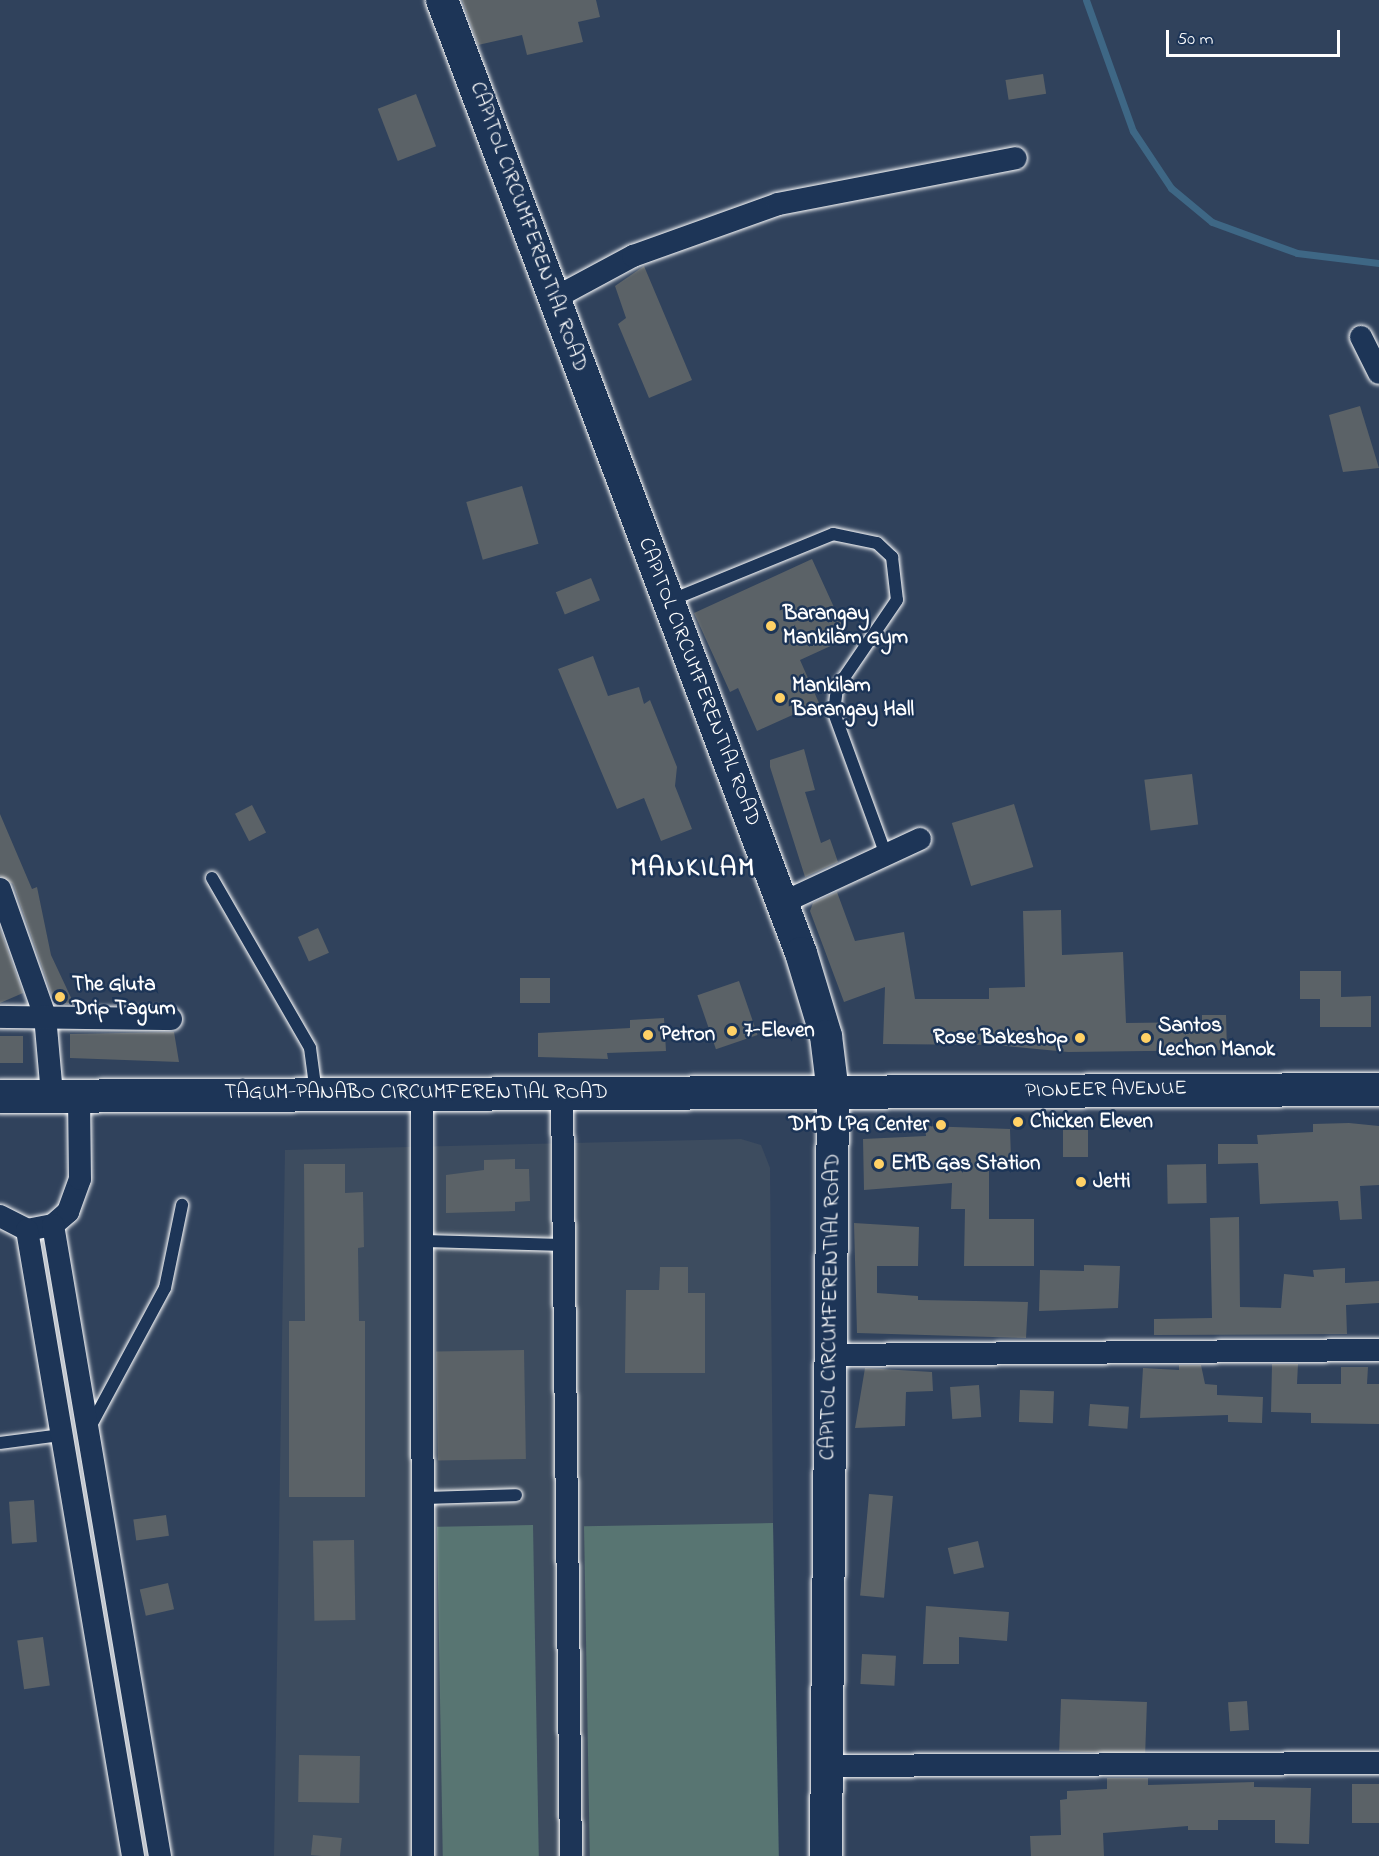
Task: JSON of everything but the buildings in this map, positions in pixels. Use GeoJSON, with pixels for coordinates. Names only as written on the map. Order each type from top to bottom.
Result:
{"type":"FeatureCollection","features":[{"type":"Feature","properties":{"kind":"highway","name":"PIONEER AVENUE"},"geometry":{"type":"LineString","coordinates":[[833,1093],[1379,1089]]}},
{"type":"Feature","properties":{"kind":"highway","name":"TAGUM-PANABO CIRCUMFERENTIAL ROAD"},"geometry":{"type":"LineString","coordinates":[[0,1096],[562,1092],[833,1093]]}},
{"type":"Feature","properties":{"kind":"main road","name":"CAPITOL CIRCUMFERENTIAL ROAD"},"geometry":{"type":"LineString","coordinates":[[442,0],[782,903],[823,1021],[833,1093],[832,1355],[824,1766],[826,1856]]}},
{"type":"Feature","properties":{"kind":"street"},"geometry":{"type":"LineString","coordinates":[[553,299],[633,256],[778,204],[1016,158]]}},
{"type":"Feature","properties":{"kind":"street"},"geometry":{"type":"LineString","coordinates":[[1361,337],[1379,373]]}},
{"type":"Feature","properties":{"kind":"street"},"geometry":{"type":"LineString","coordinates":[[782,903],[920,839]]}},
{"type":"Feature","properties":{"kind":"street"},"geometry":{"type":"LineString","coordinates":[[0,889],[45,1016],[66,1095],[78,1191],[68,1212],[53,1225],[27,1230],[0,1216]]}},
{"type":"Feature","properties":{"kind":"street"},"geometry":{"type":"LineString","coordinates":[[0,1017],[171,1018]]}},
{"type":"Feature","properties":{"kind":"street"},"geometry":{"type":"LineString","coordinates":[[562,1092],[571,1856]]}},
{"type":"Feature","properties":{"kind":"street"},"geometry":{"type":"LineString","coordinates":[[422,1094],[423,1856]]}},
{"type":"Feature","properties":{"kind":"street"},"geometry":{"type":"LineString","coordinates":[[53,1225],[160,1856]]}},
{"type":"Feature","properties":{"kind":"street"},"geometry":{"type":"LineString","coordinates":[[27,1230],[133,1856]]}},
{"type":"Feature","properties":{"kind":"street"},"geometry":{"type":"LineString","coordinates":[[33,1274],[60,1270]]}},
{"type":"Feature","properties":{"kind":"street"},"geometry":{"type":"LineString","coordinates":[[832,1355],[1379,1350]]}},
{"type":"Feature","properties":{"kind":"street"},"geometry":{"type":"LineString","coordinates":[[61,1435],[87,1431]]}},
{"type":"Feature","properties":{"kind":"street"},"geometry":{"type":"LineString","coordinates":[[106,1707],[133,1702]]}},
{"type":"Feature","properties":{"kind":"street"},"geometry":{"type":"LineString","coordinates":[[824,1766],[1379,1763]]}},
{"type":"Feature","properties":{"kind":"lane"},"geometry":{"type":"LineString","coordinates":[[669,601],[833,534],[877,543],[892,557],[897,600],[837,688],[834,713],[886,855]]}},
{"type":"Feature","properties":{"kind":"lane"},"geometry":{"type":"LineString","coordinates":[[212,878],[310,1048],[316,1094]]}},
{"type":"Feature","properties":{"kind":"lane"},"geometry":{"type":"LineString","coordinates":[[87,1431],[165,1288],[182,1205]]}},
{"type":"Feature","properties":{"kind":"lane"},"geometry":{"type":"LineString","coordinates":[[423,1241],[565,1245]]}},
{"type":"Feature","properties":{"kind":"lane"},"geometry":{"type":"LineString","coordinates":[[0,1443],[61,1435]]}},
{"type":"Feature","properties":{"kind":"lane"},"geometry":{"type":"LineString","coordinates":[[423,1498],[516,1495]]}},
{"type":"Feature","properties":{"kind":"shaded area"},"geometry":{"type":"Polygon","coordinates":[[[741,1139],[761,1145],[770,1168],[776,1856],[274,1856],[285,1150],[741,1139]]]}},
{"type":"Feature","properties":{"kind":"green space"},"geometry":{"type":"Polygon","coordinates":[[[773,1523],[779,1856],[590,1856],[584,1526],[773,1523]]]}},
{"type":"Feature","properties":{"kind":"green space"},"geometry":{"type":"Polygon","coordinates":[[[533,1525],[539,1856],[443,1856],[437,1527],[533,1525]]]}},
{"type":"Feature","properties":{"kind":"waterway"},"geometry":{"type":"LineString","coordinates":[[1086,0],[1133,131],[1171,188],[1212,222],[1297,253],[1379,263]]}},
{"type":"Feature","properties":{"kind":"place","name":"Barangay Mankilam Gym"},"geometry":{"type":"Point","coordinates":[771,626]}},
{"type":"Feature","properties":{"kind":"place","name":"Mankilam Barangay Hall"},"geometry":{"type":"Point","coordinates":[780,698]}},
{"type":"Feature","properties":{"kind":"place","name":"The Gluta Drip Tagum"},"geometry":{"type":"Point","coordinates":[60,997]}},
{"type":"Feature","properties":{"kind":"place","name":"7-Eleven"},"geometry":{"type":"Point","coordinates":[732,1031]}},
{"type":"Feature","properties":{"kind":"place","name":"Petron"},"geometry":{"type":"Point","coordinates":[648,1035]}},
{"type":"Feature","properties":{"kind":"place","name":"Rose Bakeshop"},"geometry":{"type":"Point","coordinates":[1080,1038]}},
{"type":"Feature","properties":{"kind":"place","name":"Santos Lechon Manok"},"geometry":{"type":"Point","coordinates":[1146,1038]}},
{"type":"Feature","properties":{"kind":"place","name":"Chicken Eleven"},"geometry":{"type":"Point","coordinates":[1018,1122]}},
{"type":"Feature","properties":{"kind":"place","name":"DMD LPG Center"},"geometry":{"type":"Point","coordinates":[941,1125]}},
{"type":"Feature","properties":{"kind":"place","name":"EMB Gas Station"},"geometry":{"type":"Point","coordinates":[879,1164]}},
{"type":"Feature","properties":{"kind":"place","name":"Jetti"},"geometry":{"type":"Point","coordinates":[1081,1182]}},
{"type":"Feature","properties":{"kind":"district","name":"MANKILAM"},"geometry":{"type":"Point","coordinates":[693,869]}}]}
